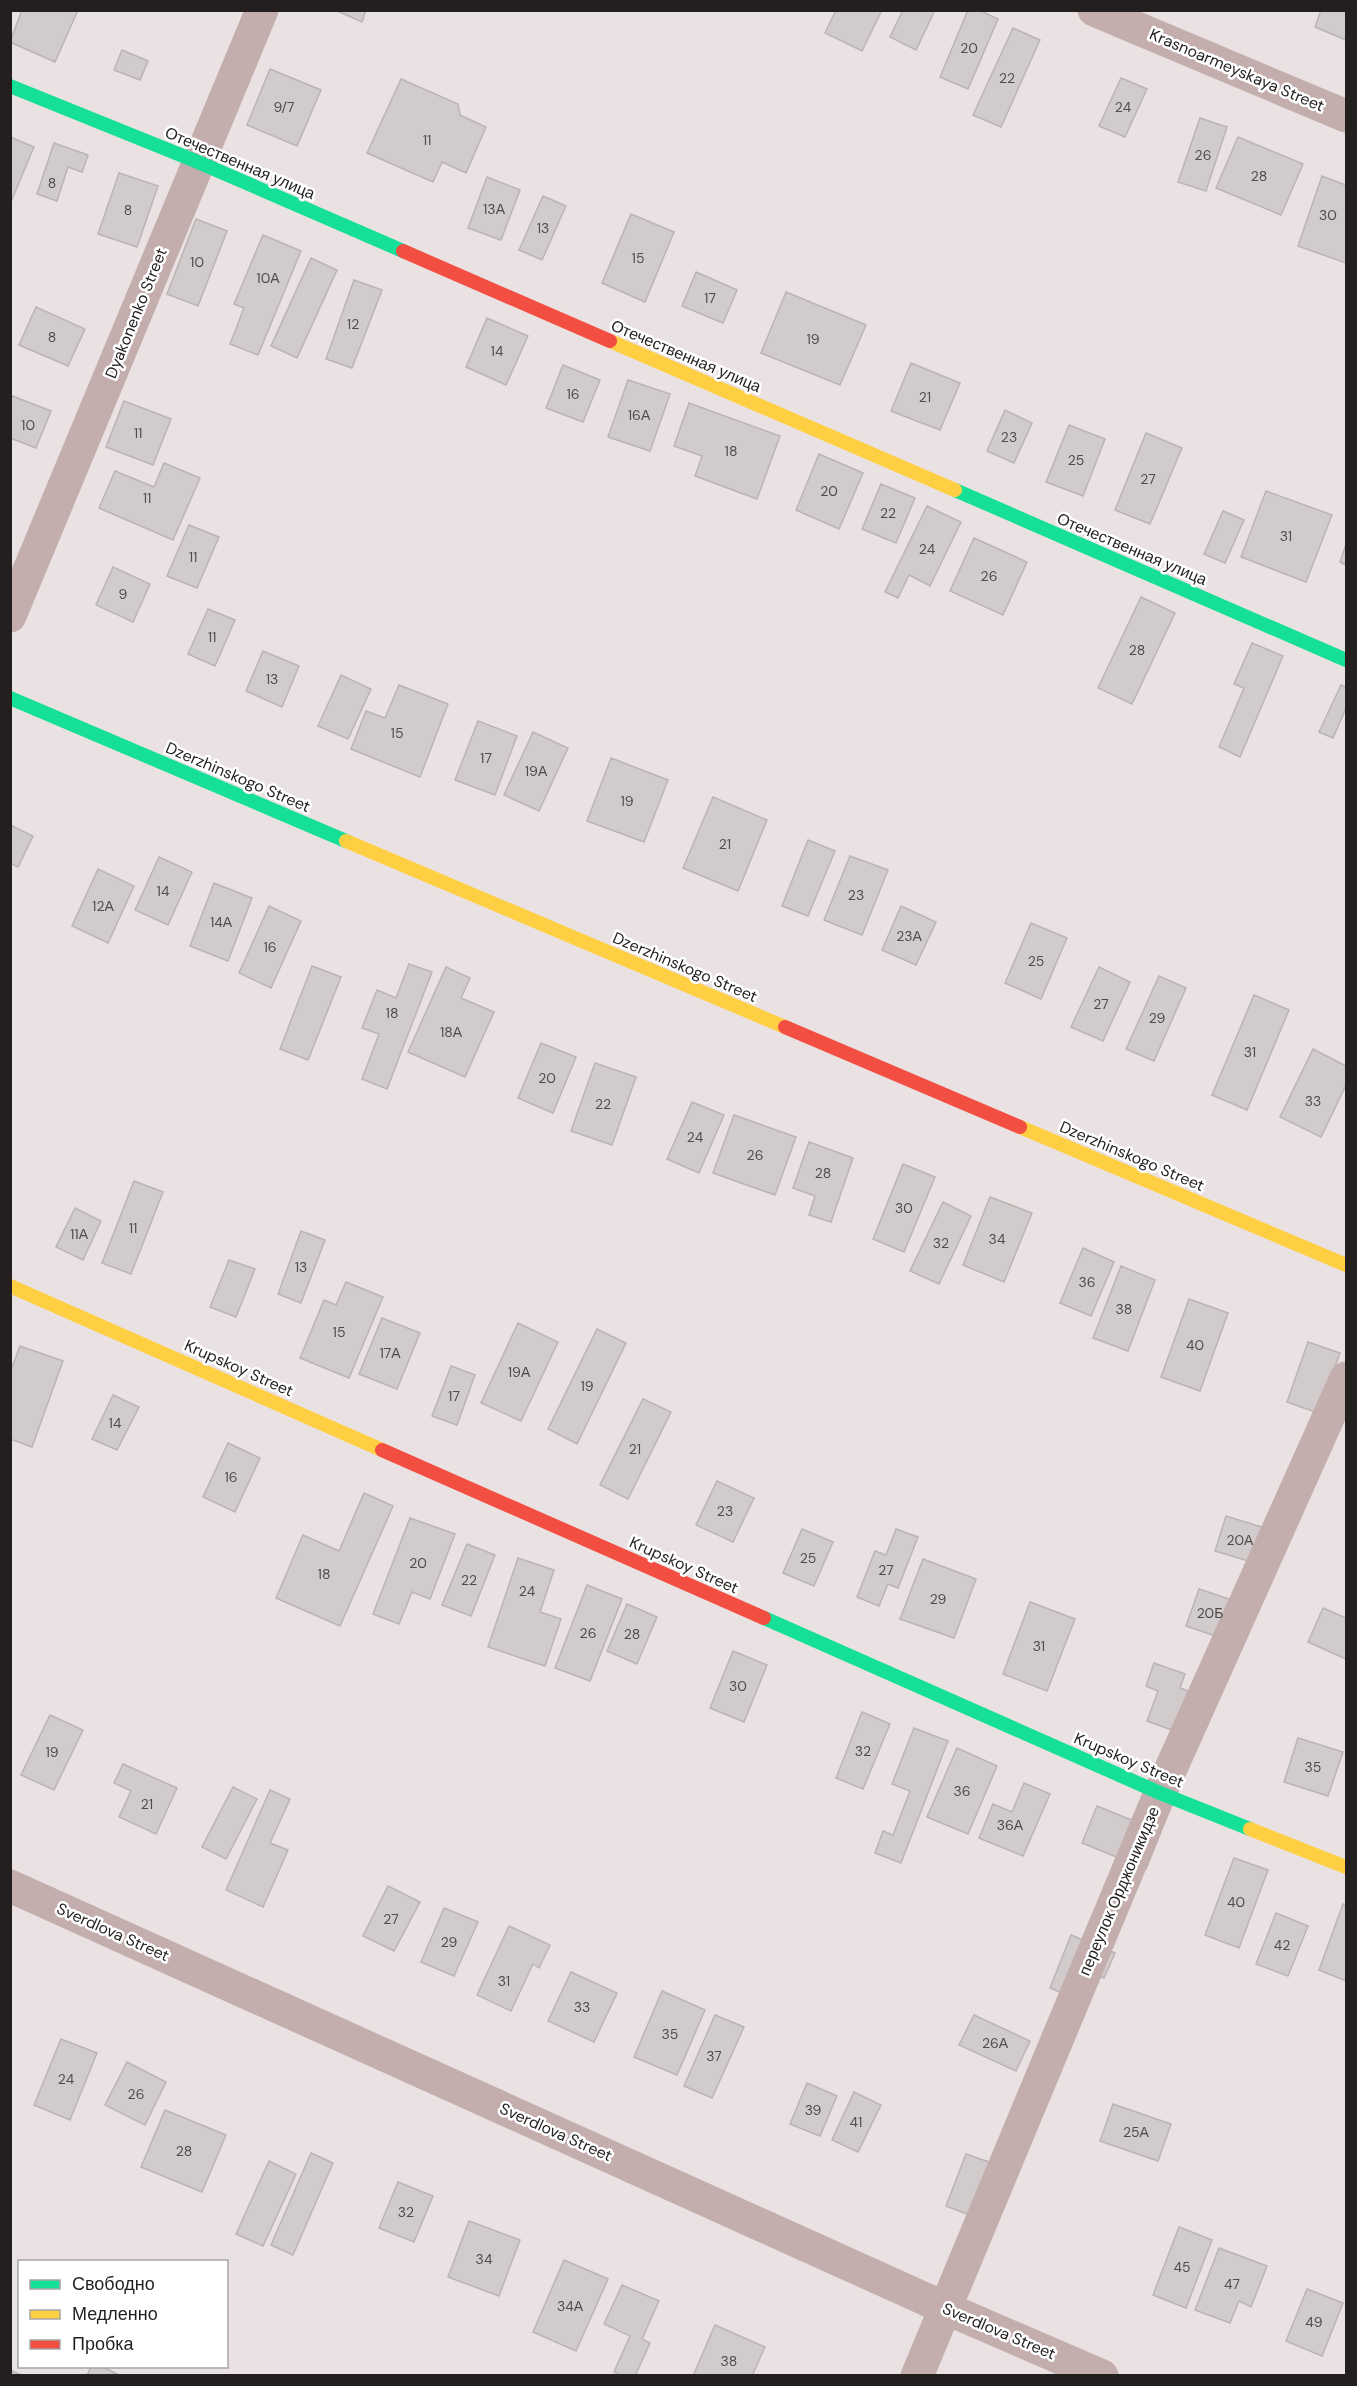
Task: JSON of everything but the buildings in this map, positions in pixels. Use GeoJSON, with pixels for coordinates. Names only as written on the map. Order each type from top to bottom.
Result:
{"type":"FeatureCollection","features":[{"type":"Feature","properties":{"kind":"street","name":"Dyakonenko Street"},"geometry":{"type":"LineString","coordinates":[[10,616],[262,10]]}},
{"type":"Feature","properties":{"kind":"street","name":"Krasnoarmeyskaya Street"},"geometry":{"type":"LineString","coordinates":[[1094,10],[1347,116]]}},
{"type":"Feature","properties":{"kind":"street","name":"Отечественная улица"},"geometry":{"type":"LineString","coordinates":[[10,86],[198,162],[1347,660]]}},
{"type":"Feature","properties":{"kind":"street","name":"Dzerzhinskogo Street"},"geometry":{"type":"LineString","coordinates":[[10,698],[1347,1265]]}},
{"type":"Feature","properties":{"kind":"street","name":"Krupskoy Street"},"geometry":{"type":"LineString","coordinates":[[10,1286],[1160,1792],[1347,1868]]}},
{"type":"Feature","properties":{"kind":"street","name":"переулок Орджоникидзе"},"geometry":{"type":"LineString","coordinates":[[917,2376],[1160,1792],[1347,1378]]}},
{"type":"Feature","properties":{"kind":"street","name":"Sverdlova Street"},"geometry":{"type":"LineString","coordinates":[[10,1886],[945,2308],[1102,2376]]}},
{"type":"Feature","properties":{"kind":"traffic: fast"},"geometry":{"type":"LineString","coordinates":[[10,86],[198,162],[403,251]]}},
{"type":"Feature","properties":{"kind":"traffic: fast"},"geometry":{"type":"LineString","coordinates":[[955,490],[1346,660]]}},
{"type":"Feature","properties":{"kind":"traffic: fast"},"geometry":{"type":"LineString","coordinates":[[10,698],[346,841]]}},
{"type":"Feature","properties":{"kind":"traffic: fast"},"geometry":{"type":"LineString","coordinates":[[764,1618],[1160,1793],[1250,1829]]}},
{"type":"Feature","properties":{"kind":"traffic: slow"},"geometry":{"type":"LineString","coordinates":[[610,341],[955,490]]}},
{"type":"Feature","properties":{"kind":"traffic: slow"},"geometry":{"type":"LineString","coordinates":[[346,841],[785,1027]]}},
{"type":"Feature","properties":{"kind":"traffic: slow"},"geometry":{"type":"LineString","coordinates":[[1020,1127],[1346,1265]]}},
{"type":"Feature","properties":{"kind":"traffic: slow"},"geometry":{"type":"LineString","coordinates":[[10,1286],[382,1450]]}},
{"type":"Feature","properties":{"kind":"traffic: slow"},"geometry":{"type":"LineString","coordinates":[[1250,1829],[1346,1867]]}},
{"type":"Feature","properties":{"kind":"traffic: jam"},"geometry":{"type":"LineString","coordinates":[[403,251],[610,341]]}},
{"type":"Feature","properties":{"kind":"traffic: jam"},"geometry":{"type":"LineString","coordinates":[[785,1027],[1020,1127]]}},
{"type":"Feature","properties":{"kind":"traffic: jam"},"geometry":{"type":"LineString","coordinates":[[382,1450],[764,1618]]}}]}
